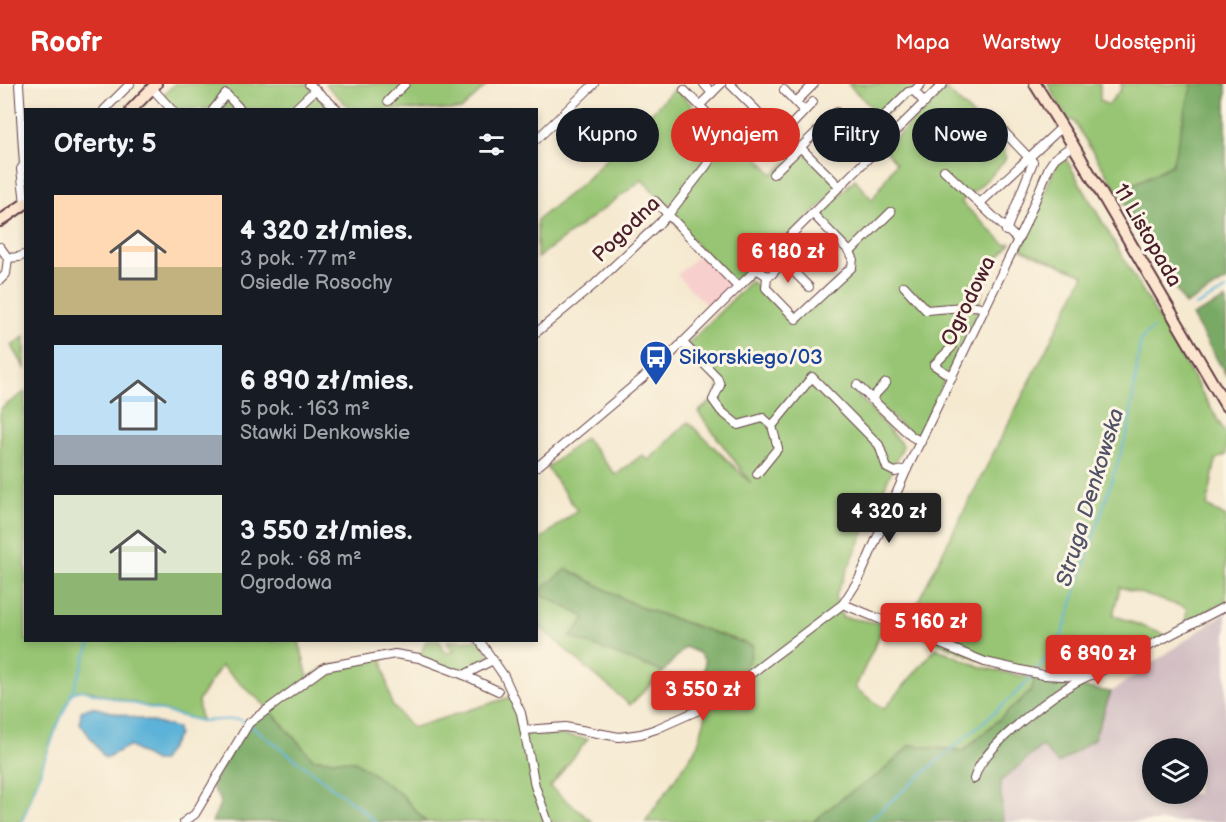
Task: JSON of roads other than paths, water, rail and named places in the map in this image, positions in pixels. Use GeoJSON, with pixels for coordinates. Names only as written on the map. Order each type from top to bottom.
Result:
{"type":"FeatureCollection","features":[{"type":"Feature","properties":{"kind":"street"},"geometry":{"type":"LineString","coordinates":[[19,84],[24,154]]}},
{"type":"Feature","properties":{"kind":"street"},"geometry":{"type":"LineString","coordinates":[[106,108],[130,84]]}},
{"type":"Feature","properties":{"kind":"street"},"geometry":{"type":"LineString","coordinates":[[388,101],[405,84]]}},
{"type":"Feature","properties":{"kind":"street"},"geometry":{"type":"LineString","coordinates":[[538,138],[594,84]]}},
{"type":"Feature","properties":{"kind":"street"},"geometry":{"type":"LineString","coordinates":[[704,84],[712,93]]}},
{"type":"Feature","properties":{"kind":"street"},"geometry":{"type":"LineString","coordinates":[[700,105],[721,84]]}},
{"type":"Feature","properties":{"kind":"street"},"geometry":{"type":"LineString","coordinates":[[730,84],[754,108]]}},
{"type":"Feature","properties":{"kind":"street"},"geometry":{"type":"LineString","coordinates":[[796,102],[814,84]]}},
{"type":"Feature","properties":{"kind":"street"},"geometry":{"type":"LineString","coordinates":[[892,108],[908,92],[914,91],[921,84]]}},
{"type":"Feature","properties":{"kind":"street"},"geometry":{"type":"LineString","coordinates":[[900,128],[943,84]]}},
{"type":"Feature","properties":{"kind":"street","name":"11 Listopada"},"geometry":{"type":"LineString","coordinates":[[1035,84],[1062,127],[1068,148],[1226,406]]}},
{"type":"Feature","properties":{"kind":"street"},"geometry":{"type":"LineString","coordinates":[[133,108],[154,86],[170,108]]}},
{"type":"Feature","properties":{"kind":"street"},"geometry":{"type":"LineString","coordinates":[[296,108],[312,87],[336,108]]}},
{"type":"Feature","properties":{"kind":"street"},"geometry":{"type":"LineString","coordinates":[[684,90],[703,108]]}},
{"type":"Feature","properties":{"kind":"street"},"geometry":{"type":"LineString","coordinates":[[784,90],[804,111]]}},
{"type":"Feature","properties":{"kind":"street"},"geometry":{"type":"LineString","coordinates":[[914,91],[926,103]]}},
{"type":"Feature","properties":{"kind":"street"},"geometry":{"type":"LineString","coordinates":[[215,108],[226,94],[239,108]]}},
{"type":"Feature","properties":{"kind":"street"},"geometry":{"type":"LineString","coordinates":[[800,115],[813,102]]}},
{"type":"Feature","properties":{"kind":"street"},"geometry":{"type":"LineString","coordinates":[[979,204],[1028,156],[1062,127]]}},
{"type":"Feature","properties":{"kind":"street"},"geometry":{"type":"LineString","coordinates":[[1006,231],[1032,164],[1028,156],[1008,135]]}},
{"type":"Feature","properties":{"kind":"street"},"geometry":{"type":"LineString","coordinates":[[773,174],[812,137]]}},
{"type":"Feature","properties":{"kind":"street"},"geometry":{"type":"LineString","coordinates":[[801,148],[840,187]]}},
{"type":"Feature","properties":{"kind":"street","name":"Ogrodowa"},"geometry":{"type":"LineString","coordinates":[[843,604],[859,579],[907,469],[1018,240],[1049,167],[1068,148]]}},
{"type":"Feature","properties":{"kind":"street","name":"Pogodna"},"geometry":{"type":"LineString","coordinates":[[538,329],[602,278],[668,215],[708,162]]}},
{"type":"Feature","properties":{"kind":"street"},"geometry":{"type":"LineString","coordinates":[[538,466],[670,355],[866,162]]}},
{"type":"Feature","properties":{"kind":"street"},"geometry":{"type":"LineString","coordinates":[[24,168],[21,169],[24,194]]}},
{"type":"Feature","properties":{"kind":"street"},"geometry":{"type":"LineString","coordinates":[[944,170],[1018,240]]}},
{"type":"Feature","properties":{"kind":"street"},"geometry":{"type":"LineString","coordinates":[[655,201],[738,287]]}},
{"type":"Feature","properties":{"kind":"street"},"geometry":{"type":"LineString","coordinates":[[0,221],[24,204]]}},
{"type":"Feature","properties":{"kind":"street"},"geometry":{"type":"LineString","coordinates":[[850,252],[891,212]]}},
{"type":"Feature","properties":{"kind":"street"},"geometry":{"type":"LineString","coordinates":[[767,276],[766,288],[796,319],[852,267],[850,252],[813,214]]}},
{"type":"Feature","properties":{"kind":"street"},"geometry":{"type":"LineString","coordinates":[[0,247],[8,258],[6,274],[0,280]]}},
{"type":"Feature","properties":{"kind":"street"},"geometry":{"type":"LineString","coordinates":[[767,276],[771,275],[797,248]]}},
{"type":"Feature","properties":{"kind":"street"},"geometry":{"type":"LineString","coordinates":[[8,258],[24,255]]}},
{"type":"Feature","properties":{"kind":"street"},"geometry":{"type":"LineString","coordinates":[[784,262],[809,287]]}},
{"type":"Feature","properties":{"kind":"street"},"geometry":{"type":"LineString","coordinates":[[756,269],[767,276]]}},
{"type":"Feature","properties":{"kind":"street"},"geometry":{"type":"LineString","coordinates":[[904,286],[926,310],[976,306],[985,308]]}},
{"type":"Feature","properties":{"kind":"street"},"geometry":{"type":"LineString","coordinates":[[682,342],[717,377],[720,385],[712,400],[721,411],[738,425],[763,418],[772,426],[778,448],[757,474]]}},
{"type":"Feature","properties":{"kind":"street"},"geometry":{"type":"LineString","coordinates":[[952,347],[934,365],[952,377]]}},
{"type":"Feature","properties":{"kind":"street"},"geometry":{"type":"LineString","coordinates":[[772,426],[812,377],[879,445],[886,468],[896,472],[907,469]]}},
{"type":"Feature","properties":{"kind":"street"},"geometry":{"type":"LineString","coordinates":[[871,399],[886,383]]}},
{"type":"Feature","properties":{"kind":"street"},"geometry":{"type":"LineString","coordinates":[[857,385],[911,436],[921,442]]}},
{"type":"Feature","properties":{"kind":"street"},"geometry":{"type":"LineString","coordinates":[[525,730],[565,726],[619,737],[656,729],[701,709],[724,694],[843,604],[985,662],[1043,675],[1082,677],[1095,674],[1226,606]]}},
{"type":"Feature","properties":{"kind":"street"},"geometry":{"type":"LineString","coordinates":[[480,642],[514,696],[525,730],[536,786],[548,822]]}},
{"type":"Feature","properties":{"kind":"street"},"geometry":{"type":"LineString","coordinates":[[184,822],[195,814],[249,723],[325,667],[395,654],[419,658],[498,691]]}},
{"type":"Feature","properties":{"kind":"street"},"geometry":{"type":"LineString","coordinates":[[464,675],[493,660]]}},
{"type":"Feature","properties":{"kind":"street"},"geometry":{"type":"LineString","coordinates":[[974,779],[981,762],[1000,743],[1037,709],[1082,677]]}},
{"type":"Feature","properties":{"kind":"water"},"geometry":{"type":"Polygon","coordinates":[[[92,707],[177,728],[178,735],[162,761],[154,761],[129,746],[105,758],[80,723],[81,711],[92,707]]]}},
{"type":"Feature","properties":{"kind":"waterway","name":"Struga Denkowska"},"geometry":{"type":"LineString","coordinates":[[1196,306],[1226,290]]}},
{"type":"Feature","properties":{"kind":"waterway","name":"Struga Denkowska"},"geometry":{"type":"LineString","coordinates":[[1037,670],[1062,635],[1129,427],[1140,344],[1143,337],[1153,329]]}},
{"type":"Feature","properties":{"kind":"waterway"},"geometry":{"type":"LineString","coordinates":[[73,691],[91,642]]}},
{"type":"Feature","properties":{"kind":"waterway","name":"Struga Denkowska"},"geometry":{"type":"LineString","coordinates":[[867,822],[1012,697],[1032,677]]}},
{"type":"Feature","properties":{"kind":"waterway","name":"Struga Denkowska"},"geometry":{"type":"LineString","coordinates":[[22,822],[56,729],[72,693],[81,690],[201,721],[239,719],[361,809],[375,822]]}},
{"type":"Feature","properties":{"kind":"place","name":"Sikorskiego/03"},"geometry":{"type":"Point","coordinates":[656,386]}}]}
